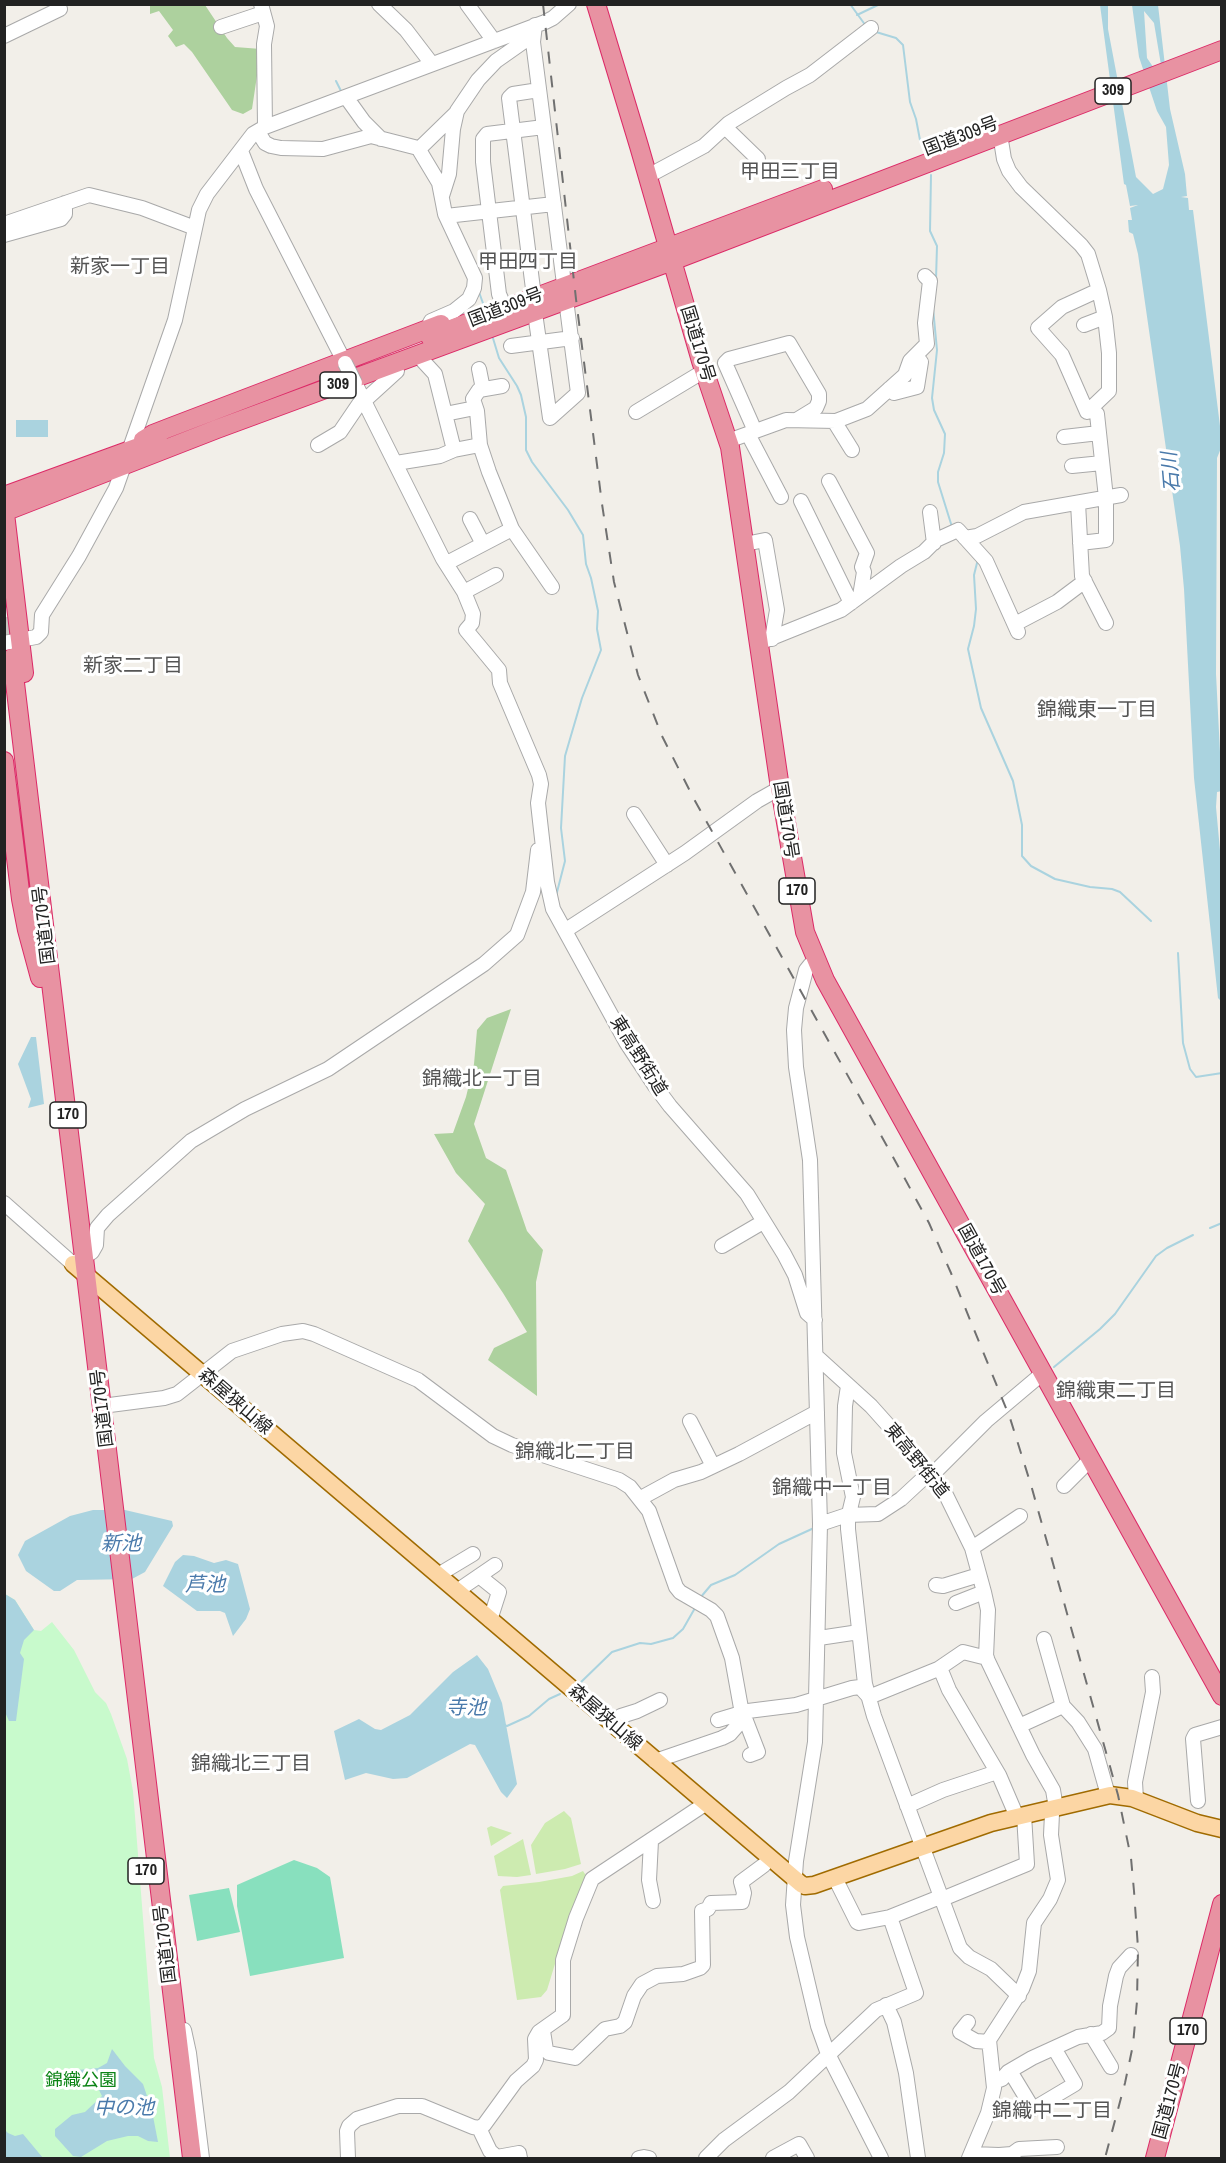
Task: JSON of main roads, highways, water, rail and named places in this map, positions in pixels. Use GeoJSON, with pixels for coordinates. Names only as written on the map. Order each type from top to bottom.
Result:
{"type":"FeatureCollection","features":[{"type":"Feature","properties":{"kind":"highway","name":"国道170号"},"geometry":{"type":"LineString","coordinates":[[596,4],[704,371],[728,441],[745,544],[766,641],[780,788],[802,925],[816,962],[1221,1696]]}},
{"type":"Feature","properties":{"kind":"highway","name":"309"},"geometry":{"type":"LineString","coordinates":[[1004,129],[1221,39]]}},
{"type":"Feature","properties":{"kind":"highway","name":"309"},"geometry":{"type":"LineString","coordinates":[[1004,129],[1221,50]]}},
{"type":"Feature","properties":{"kind":"highway","name":"国道309号"},"geometry":{"type":"LineString","coordinates":[[4,496],[126,458],[156,453],[566,298],[669,254],[1004,129]]}},
{"type":"Feature","properties":{"kind":"highway","name":"国道309号"},"geometry":{"type":"LineString","coordinates":[[5,512],[201,425],[534,297],[566,298],[604,286],[669,254]]}},
{"type":"Feature","properties":{"kind":"highway","name":"309"},"geometry":{"type":"LineString","coordinates":[[126,458],[153,434],[510,298],[534,297]]}},
{"type":"Feature","properties":{"kind":"highway","name":"309"},"geometry":{"type":"LineString","coordinates":[[156,453],[168,456],[359,390],[397,371],[536,320],[566,298]]}},
{"type":"Feature","properties":{"kind":"highway","name":"国道170号"},"geometry":{"type":"LineString","coordinates":[[4,505],[12,647],[50,897],[53,929],[48,954],[118,1585],[192,2158]]}},
{"type":"Feature","properties":{"kind":"highway","name":"国道170号"},"geometry":{"type":"LineString","coordinates":[[4,681],[40,978],[102,1406],[109,1505]]}},
{"type":"Feature","properties":{"kind":"highway"},"geometry":{"type":"LineString","coordinates":[[4,761],[21,899],[40,978]]}},
{"type":"Feature","properties":{"kind":"highway","name":"国道170号"},"geometry":{"type":"LineString","coordinates":[[158,1885],[181,2158]]}},
{"type":"Feature","properties":{"kind":"highway","name":"国道170号"},"geometry":{"type":"LineString","coordinates":[[1155,2158],[1221,1904]]}},
{"type":"Feature","properties":{"kind":"main road","name":"森屋狭山線"},"geometry":{"type":"LineString","coordinates":[[82,1265],[202,1374],[654,1761],[805,1887],[975,1827],[1108,1795],[1136,1799],[1197,1823],[1221,1829]]}},
{"type":"Feature","properties":{"kind":"water","name":"石川"},"geometry":{"type":"Polygon","coordinates":[[[1100,5],[1108,5],[1108,29],[1136,177],[1153,194],[1163,189],[1169,165],[1166,127],[1157,111],[1139,57],[1132,5],[1158,5],[1170,109],[1185,174],[1187,196],[1181,197],[1188,198],[1189,210],[1193,210],[1221,434],[1221,448],[1217,458],[1216,674],[1222,791],[1217,792],[1216,807],[1222,872],[1221,1001],[1218,998],[1194,778],[1180,546],[1138,254],[1133,234],[1129,232],[1128,220],[1132,220],[1130,208],[1138,205],[1130,206],[1124,184],[1100,5]],[[1144,11],[1147,58],[1164,83],[1154,23],[1144,11]]]}},
{"type":"Feature","properties":{"kind":"water"},"geometry":{"type":"Polygon","coordinates":[[[16,420],[48,420],[48,437],[16,437],[16,420]]]}},
{"type":"Feature","properties":{"kind":"water"},"geometry":{"type":"Polygon","coordinates":[[[31,1037],[36,1037],[44,1104],[28,1108],[31,1099],[18,1064],[31,1037]]]}},
{"type":"Feature","properties":{"kind":"water","name":"新池"},"geometry":{"type":"Polygon","coordinates":[[[93,1510],[125,1510],[172,1521],[173,1526],[145,1572],[132,1579],[77,1580],[60,1591],[54,1591],[26,1571],[18,1555],[25,1541],[70,1516],[93,1510]]]}},
{"type":"Feature","properties":{"kind":"water","name":"芦池"},"geometry":{"type":"Polygon","coordinates":[[[183,1555],[214,1563],[226,1560],[238,1564],[250,1609],[246,1619],[233,1636],[225,1613],[197,1611],[163,1586],[175,1562],[183,1555]]]}},
{"type":"Feature","properties":{"kind":"water"},"geometry":{"type":"Polygon","coordinates":[[[5,1594],[15,1600],[34,1630],[24,1640],[20,1653],[24,1659],[16,1721],[9,1721],[5,1712],[5,1594]]]}},
{"type":"Feature","properties":{"kind":"water","name":"寺池"},"geometry":{"type":"Polygon","coordinates":[[[477,1655],[488,1669],[502,1703],[517,1784],[507,1798],[501,1792],[475,1745],[470,1744],[407,1778],[393,1779],[366,1773],[345,1780],[334,1731],[359,1719],[381,1730],[410,1715],[453,1672],[477,1655]]]}},
{"type":"Feature","properties":{"kind":"water","name":"中の池"},"geometry":{"type":"Polygon","coordinates":[[[112,2049],[143,2084],[152,2111],[158,2142],[148,2141],[138,2136],[128,2136],[107,2141],[81,2157],[73,2156],[55,2136],[55,2129],[72,2115],[85,2112],[102,2096],[95,2082],[78,2070],[98,2068],[107,2063],[112,2049]]]}},
{"type":"Feature","properties":{"kind":"water"},"geometry":{"type":"Polygon","coordinates":[[[4,2129],[15,2136],[23,2134],[43,2158],[5,2158],[4,2129]]]}},
{"type":"Feature","properties":{"kind":"waterway"},"geometry":{"type":"LineString","coordinates":[[850,4],[866,26]]}},
{"type":"Feature","properties":{"kind":"waterway"},"geometry":{"type":"LineString","coordinates":[[857,15],[880,4]]}},
{"type":"Feature","properties":{"kind":"waterway"},"geometry":{"type":"LineString","coordinates":[[876,32],[896,38],[903,45],[910,102],[920,140]]}},
{"type":"Feature","properties":{"kind":"waterway"},"geometry":{"type":"LineString","coordinates":[[336,81],[341,91]]}},
{"type":"Feature","properties":{"kind":"waterway"},"geometry":{"type":"LineString","coordinates":[[931,175],[930,231],[937,246],[936,279]]}},
{"type":"Feature","properties":{"kind":"waterway"},"geometry":{"type":"LineString","coordinates":[[479,292],[485,309]]}},
{"type":"Feature","properties":{"kind":"waterway"},"geometry":{"type":"LineString","coordinates":[[933,308],[937,350],[932,398],[934,410],[945,434],[938,482],[952,527]]}},
{"type":"Feature","properties":{"kind":"waterway"},"geometry":{"type":"LineString","coordinates":[[492,335],[499,358],[521,395],[526,417],[526,450],[583,535],[586,564],[598,611],[597,629],[601,650],[582,698],[565,756],[561,828],[565,861],[556,896]]}},
{"type":"Feature","properties":{"kind":"waterway"},"geometry":{"type":"LineString","coordinates":[[978,559],[974,575],[976,609],[968,649],[981,708],[1013,781],[1022,825],[1022,856],[1031,866],[1055,879],[1120,892],[1151,921]]}},
{"type":"Feature","properties":{"kind":"waterway"},"geometry":{"type":"LineString","coordinates":[[1178,953],[1183,1043],[1190,1069],[1196,1077],[1222,1073]]}},
{"type":"Feature","properties":{"kind":"waterway"},"geometry":{"type":"LineString","coordinates":[[1210,1228],[1222,1223]]}},
{"type":"Feature","properties":{"kind":"waterway"},"geometry":{"type":"LineString","coordinates":[[1054,1367],[1115,1314],[1156,1256],[1193,1235]]}},
{"type":"Feature","properties":{"kind":"waterway"},"geometry":{"type":"LineString","coordinates":[[700,1598],[711,1585],[735,1575],[779,1544],[814,1528]]}},
{"type":"Feature","properties":{"kind":"waterway"},"geometry":{"type":"LineString","coordinates":[[579,1684],[612,1652],[640,1643],[651,1644],[673,1638],[683,1629],[695,1608]]}},
{"type":"Feature","properties":{"kind":"waterway"},"geometry":{"type":"LineString","coordinates":[[504,1725],[507,1726],[529,1716],[549,1699],[560,1694]]}},
{"type":"Feature","properties":{"kind":"tunnel"},"geometry":{"type":"LineString","coordinates":[[4,590],[12,657]]}},
{"type":"Feature","properties":{"kind":"railway"},"geometry":{"type":"LineString","coordinates":[[543,4],[602,504],[614,582],[638,675],[662,736],[694,799],[929,1223],[951,1273],[1010,1418],[1118,1795],[1131,1858],[1138,1948],[1137,2001],[1133,2045],[1105,2158]]}},
{"type":"Feature","properties":{"kind":"district","name":"甲田三丁目"},"geometry":{"type":"Point","coordinates":[790,173]}},
{"type":"Feature","properties":{"kind":"district","name":"甲田四丁目"},"geometry":{"type":"Point","coordinates":[528,263]}},
{"type":"Feature","properties":{"kind":"district","name":"新家一丁目"},"geometry":{"type":"Point","coordinates":[120,268]}},
{"type":"Feature","properties":{"kind":"district","name":"新家二丁目"},"geometry":{"type":"Point","coordinates":[133,667]}},
{"type":"Feature","properties":{"kind":"district","name":"錦織東一丁目"},"geometry":{"type":"Point","coordinates":[1097,711]}},
{"type":"Feature","properties":{"kind":"district","name":"錦織北一丁目"},"geometry":{"type":"Point","coordinates":[482,1080]}},
{"type":"Feature","properties":{"kind":"district","name":"錦織東二丁目"},"geometry":{"type":"Point","coordinates":[1116,1392]}},
{"type":"Feature","properties":{"kind":"district","name":"錦織北二丁目"},"geometry":{"type":"Point","coordinates":[575,1453]}},
{"type":"Feature","properties":{"kind":"district","name":"錦織中一丁目"},"geometry":{"type":"Point","coordinates":[832,1489]}},
{"type":"Feature","properties":{"kind":"district","name":"錦織北三丁目"},"geometry":{"type":"Point","coordinates":[251,1765]}},
{"type":"Feature","properties":{"kind":"district","name":"錦織中二丁目"},"geometry":{"type":"Point","coordinates":[1052,2112]}},
{"type":"Feature","properties":{"kind":"park label","name":"錦織公園"},"geometry":{"type":"Point","coordinates":[81,2081]}}]}
